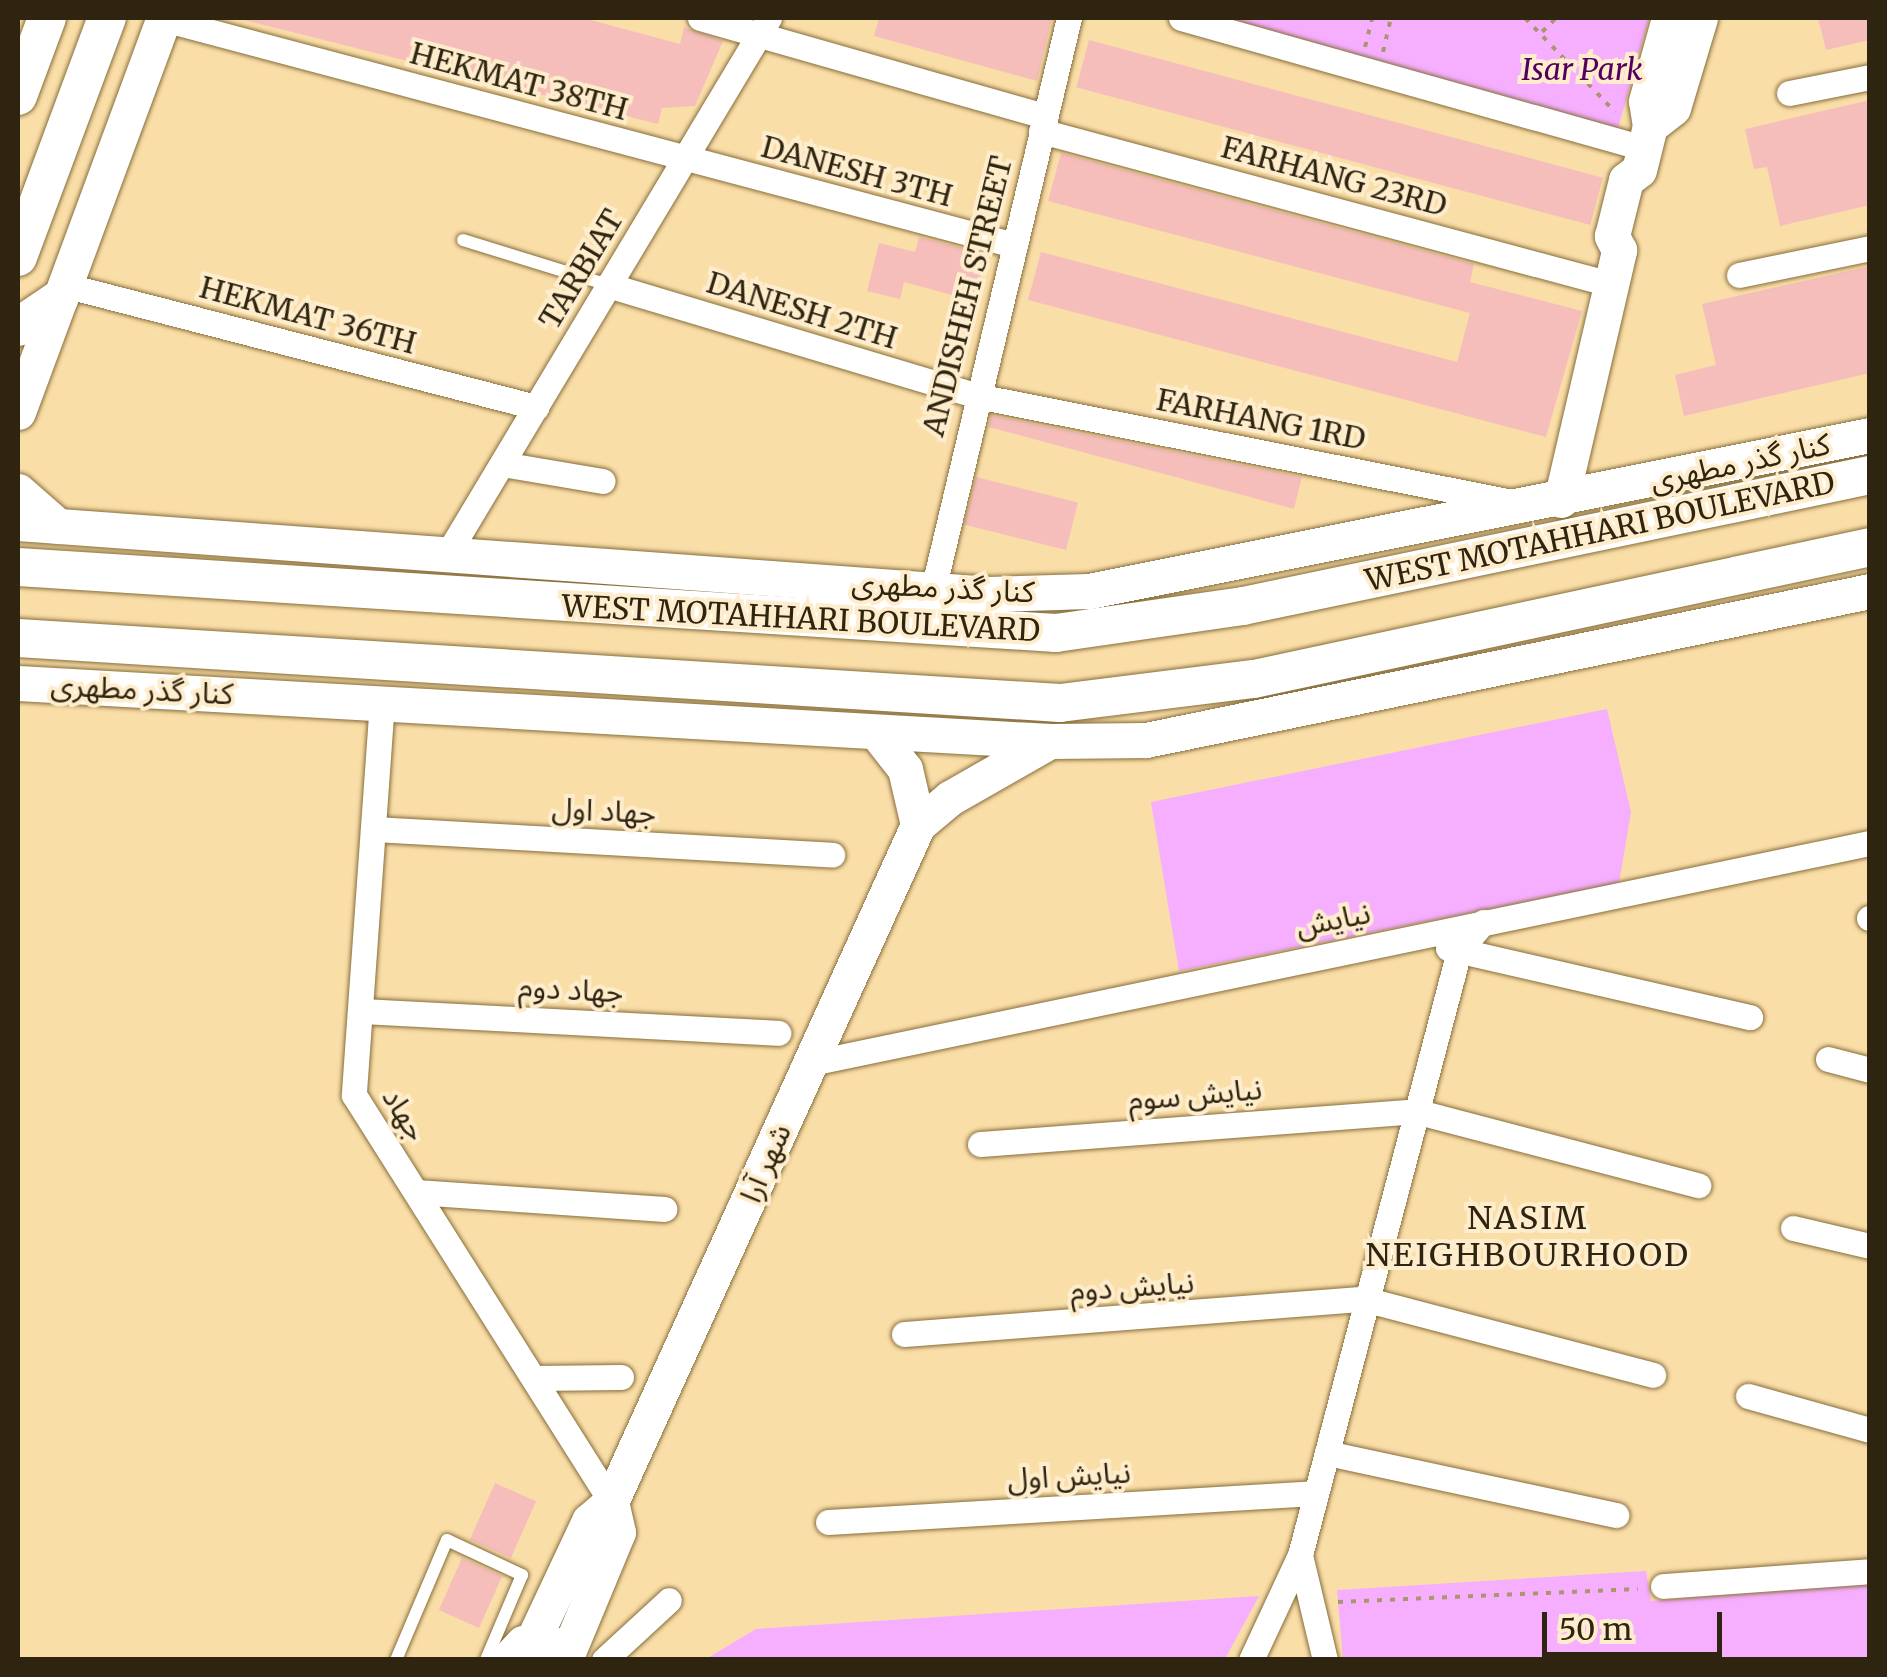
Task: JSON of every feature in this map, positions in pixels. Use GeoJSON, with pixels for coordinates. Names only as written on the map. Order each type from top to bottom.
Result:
{"type":"FeatureCollection","features":[{"type":"Feature","properties":{"kind":"main road"},"geometry":{"type":"LineString","coordinates":[[18,96],[47,18]]}},
{"type":"Feature","properties":{"kind":"main road"},"geometry":{"type":"LineString","coordinates":[[18,256],[107,18]]}},
{"type":"Feature","properties":{"kind":"main road"},"geometry":{"type":"LineString","coordinates":[[18,327],[62,292]]}},
{"type":"Feature","properties":{"kind":"main road","name":"WEST MOTAHHARI BOULEVARD"},"geometry":{"type":"LineString","coordinates":[[18,567],[963,632],[1130,625],[1336,587],[1870,475]]}},
{"type":"Feature","properties":{"kind":"main road"},"geometry":{"type":"LineString","coordinates":[[18,638],[1060,703],[1254,680],[1870,546]]}},
{"type":"Feature","properties":{"kind":"street"},"geometry":{"type":"LineString","coordinates":[[18,412],[164,18]]}},
{"type":"Feature","properties":{"kind":"street","name":"HEKMAT 38TH"},"geometry":{"type":"LineString","coordinates":[[164,18],[684,159]]}},
{"type":"Feature","properties":{"kind":"street","name":"FARHANG 23RD"},"geometry":{"type":"LineString","coordinates":[[700,18],[764,26],[1043,123],[1615,267]]}},
{"type":"Feature","properties":{"kind":"street","name":"ANDISHEH STREET"},"geometry":{"type":"LineString","coordinates":[[933,590],[1069,18]]}},
{"type":"Feature","properties":{"kind":"street"},"geometry":{"type":"LineString","coordinates":[[1182,18],[1645,148]]}},
{"type":"Feature","properties":{"kind":"street"},"geometry":{"type":"LineString","coordinates":[[1547,503],[1615,267],[1633,240],[1646,185],[1646,101],[1670,18]]}},
{"type":"Feature","properties":{"kind":"street"},"geometry":{"type":"LineString","coordinates":[[1645,148],[1673,108],[1700,18]]}},
{"type":"Feature","properties":{"kind":"street","name":"TARBIAT"},"geometry":{"type":"LineString","coordinates":[[448,554],[764,26]]}},
{"type":"Feature","properties":{"kind":"street"},"geometry":{"type":"LineString","coordinates":[[1789,93],[1870,76]]}},
{"type":"Feature","properties":{"kind":"street","name":"DANESH 3TH"},"geometry":{"type":"LineString","coordinates":[[684,159],[1014,245]]}},
{"type":"Feature","properties":{"kind":"street"},"geometry":{"type":"LineString","coordinates":[[1740,275],[1870,248]]}},
{"type":"Feature","properties":{"kind":"street","name":"DANESH 2TH"},"geometry":{"type":"LineString","coordinates":[[608,286],[977,396]]}},
{"type":"Feature","properties":{"kind":"street","name":"HEKMAT 36TH"},"geometry":{"type":"LineString","coordinates":[[62,292],[536,408]]}},
{"type":"Feature","properties":{"kind":"street","name":"FARHANG 1RD"},"geometry":{"type":"LineString","coordinates":[[977,396],[1547,503]]}},
{"type":"Feature","properties":{"kind":"street","name":"کنار گذر مطهری"},"geometry":{"type":"LineString","coordinates":[[18,523],[62,530],[933,590],[1089,591],[1387,538],[1870,435]]}},
{"type":"Feature","properties":{"kind":"street"},"geometry":{"type":"LineString","coordinates":[[1828,444],[1870,452]]}},
{"type":"Feature","properties":{"kind":"street"},"geometry":{"type":"LineString","coordinates":[[502,464],[603,482]]}},
{"type":"Feature","properties":{"kind":"street"},"geometry":{"type":"LineString","coordinates":[[18,491],[62,530]]}},
{"type":"Feature","properties":{"kind":"street"},"geometry":{"type":"LineString","coordinates":[[1336,587],[1387,538]]}},
{"type":"Feature","properties":{"kind":"street"},"geometry":{"type":"LineString","coordinates":[[1823,601],[1870,562]]}},
{"type":"Feature","properties":{"kind":"street","name":"کنار گذر مطهری"},"geometry":{"type":"LineString","coordinates":[[18,682],[1050,741],[1206,732],[1870,591]]}},
{"type":"Feature","properties":{"kind":"street","name":"جهاد"},"geometry":{"type":"LineString","coordinates":[[382,701],[354,1095],[611,1502]]}},
{"type":"Feature","properties":{"kind":"street"},"geometry":{"type":"LineString","coordinates":[[876,732],[905,768],[918,825],[1050,741]]}},
{"type":"Feature","properties":{"kind":"street","name":"شهر آرا"},"geometry":{"type":"LineString","coordinates":[[611,1502],[618,1532],[567,1658],[520,1650],[589,1520],[611,1502],[918,825]]}},
{"type":"Feature","properties":{"kind":"street","name":"جهاد اول"},"geometry":{"type":"LineString","coordinates":[[372,830],[832,855]]}},
{"type":"Feature","properties":{"kind":"street","name":"نيايش"},"geometry":{"type":"LineString","coordinates":[[810,1063],[1870,843]]}},
{"type":"Feature","properties":{"kind":"street"},"geometry":{"type":"LineString","coordinates":[[1251,1660],[1300,1555],[1458,952],[1483,922]]}},
{"type":"Feature","properties":{"kind":"street"},"geometry":{"type":"LineString","coordinates":[[1416,936],[1458,952],[1750,1018]]}},
{"type":"Feature","properties":{"kind":"street","name":"جهاد دوم"},"geometry":{"type":"LineString","coordinates":[[360,1011],[778,1033]]}},
{"type":"Feature","properties":{"kind":"street"},"geometry":{"type":"LineString","coordinates":[[1828,1059],[1870,1070]]}},
{"type":"Feature","properties":{"kind":"street","name":"نیایش سوم"},"geometry":{"type":"LineString","coordinates":[[980,1144],[1415,1111],[1698,1185]]}},
{"type":"Feature","properties":{"kind":"street"},"geometry":{"type":"LineString","coordinates":[[416,1192],[664,1209]]}},
{"type":"Feature","properties":{"kind":"street"},"geometry":{"type":"LineString","coordinates":[[1793,1228],[1870,1246]]}},
{"type":"Feature","properties":{"kind":"street","name":"نیایش دوم"},"geometry":{"type":"LineString","coordinates":[[904,1334],[1364,1300],[1653,1374]]}},
{"type":"Feature","properties":{"kind":"street"},"geometry":{"type":"LineString","coordinates":[[534,1378],[621,1377]]}},
{"type":"Feature","properties":{"kind":"street"},"geometry":{"type":"LineString","coordinates":[[1748,1396],[1870,1430]]}},
{"type":"Feature","properties":{"kind":"street"},"geometry":{"type":"LineString","coordinates":[[1327,1453],[1616,1515]]}},
{"type":"Feature","properties":{"kind":"street","name":"نیایش اول"},"geometry":{"type":"LineString","coordinates":[[828,1522],[1314,1494]]}},
{"type":"Feature","properties":{"kind":"street"},"geometry":{"type":"LineString","coordinates":[[1300,1555],[1325,1660]]}},
{"type":"Feature","properties":{"kind":"street"},"geometry":{"type":"LineString","coordinates":[[1663,1586],[1870,1571]]}},
{"type":"Feature","properties":{"kind":"street"},"geometry":{"type":"LineString","coordinates":[[604,1660],[669,1600]]}},
{"type":"Feature","properties":{"kind":"lane"},"geometry":{"type":"LineString","coordinates":[[463,240],[608,286]]}},
{"type":"Feature","properties":{"kind":"lane"},"geometry":{"type":"LineString","coordinates":[[396,1660],[447,1540],[522,1574],[486,1660]]}},
{"type":"Feature","properties":{"kind":"path"},"geometry":{"type":"LineString","coordinates":[[1364,52],[1372,18]]}},
{"type":"Feature","properties":{"kind":"path"},"geometry":{"type":"LineString","coordinates":[[1382,56],[1391,18]]}},
{"type":"Feature","properties":{"kind":"path"},"geometry":{"type":"LineString","coordinates":[[1525,18],[1626,124],[1607,119]]}},
{"type":"Feature","properties":{"kind":"path"},"geometry":{"type":"LineString","coordinates":[[1540,33],[1556,18]]}},
{"type":"Feature","properties":{"kind":"path"},"geometry":{"type":"LineString","coordinates":[[1346,47],[1400,62]]}},
{"type":"Feature","properties":{"kind":"path"},"geometry":{"type":"LineString","coordinates":[[1338,1602],[1663,1586]]}},
{"type":"Feature","properties":{"kind":"green space","name":"Isar Park"},"geometry":{"type":"Polygon","coordinates":[[[1211,18],[1649,18],[1617,132],[1211,18]]]}},
{"type":"Feature","properties":{"kind":"green space"},"geometry":{"type":"Polygon","coordinates":[[[1607,709],[1631,812],[1619,883],[1179,971],[1151,802],[1607,709]]]}},
{"type":"Feature","properties":{"kind":"green space"},"geometry":{"type":"Polygon","coordinates":[[[1646,1571],[1651,1601],[1869,1584],[1869,1659],[1343,1658],[1337,1590],[1646,1571]]]}},
{"type":"Feature","properties":{"kind":"green space"},"geometry":{"type":"Polygon","coordinates":[[[1259,1596],[1225,1659],[706,1659],[756,1629],[1259,1596]]]}},
{"type":"Feature","properties":{"kind":"building"},"geometry":{"type":"Polygon","coordinates":[[[236,18],[583,18],[680,44],[684,27],[723,41],[695,106],[662,108],[658,124],[236,18]]]}},
{"type":"Feature","properties":{"kind":"building"},"geometry":{"type":"Polygon","coordinates":[[[879,18],[1052,18],[1037,81],[874,36],[879,18]]]}},
{"type":"Feature","properties":{"kind":"building"},"geometry":{"type":"Polygon","coordinates":[[[1818,18],[1870,18],[1870,40],[1826,50],[1818,18]]]}},
{"type":"Feature","properties":{"kind":"building"},"geometry":{"type":"Polygon","coordinates":[[[1089,40],[1603,178],[1590,225],[1076,87],[1089,40]]]}},
{"type":"Feature","properties":{"kind":"building"},"geometry":{"type":"Polygon","coordinates":[[[1870,100],[1870,205],[1780,226],[1767,167],[1754,169],[1745,129],[1870,100]]]}},
{"type":"Feature","properties":{"kind":"building"},"geometry":{"type":"Polygon","coordinates":[[[1061,153],[1474,264],[1470,282],[1582,311],[1546,437],[1028,300],[1041,252],[1457,362],[1470,313],[1048,201],[1061,153]]]}},
{"type":"Feature","properties":{"kind":"building"},"geometry":{"type":"Polygon","coordinates":[[[919,237],[986,254],[974,301],[904,282],[900,299],[867,291],[879,243],[915,252],[919,237]]]}},
{"type":"Feature","properties":{"kind":"building"},"geometry":{"type":"Polygon","coordinates":[[[1870,266],[1870,373],[1684,416],[1675,375],[1716,365],[1702,304],[1870,266]]]}},
{"type":"Feature","properties":{"kind":"building"},"geometry":{"type":"Polygon","coordinates":[[[991,415],[1302,477],[1294,509],[989,427],[991,415]]]}},
{"type":"Feature","properties":{"kind":"building"},"geometry":{"type":"Polygon","coordinates":[[[976,477],[1078,502],[1066,550],[964,525],[976,477]]]}},
{"type":"Feature","properties":{"kind":"building"},"geometry":{"type":"Polygon","coordinates":[[[495,1483],[536,1501],[511,1558],[470,1540],[495,1483]]]}},
{"type":"Feature","properties":{"kind":"building"},"geometry":{"type":"Polygon","coordinates":[[[462,1558],[502,1576],[479,1628],[439,1610],[462,1558]]]}},
{"type":"Feature","properties":{"kind":"district","name":"NASIM NEIGHBOURHOOD"},"geometry":{"type":"Point","coordinates":[1528,1238]}}]}
